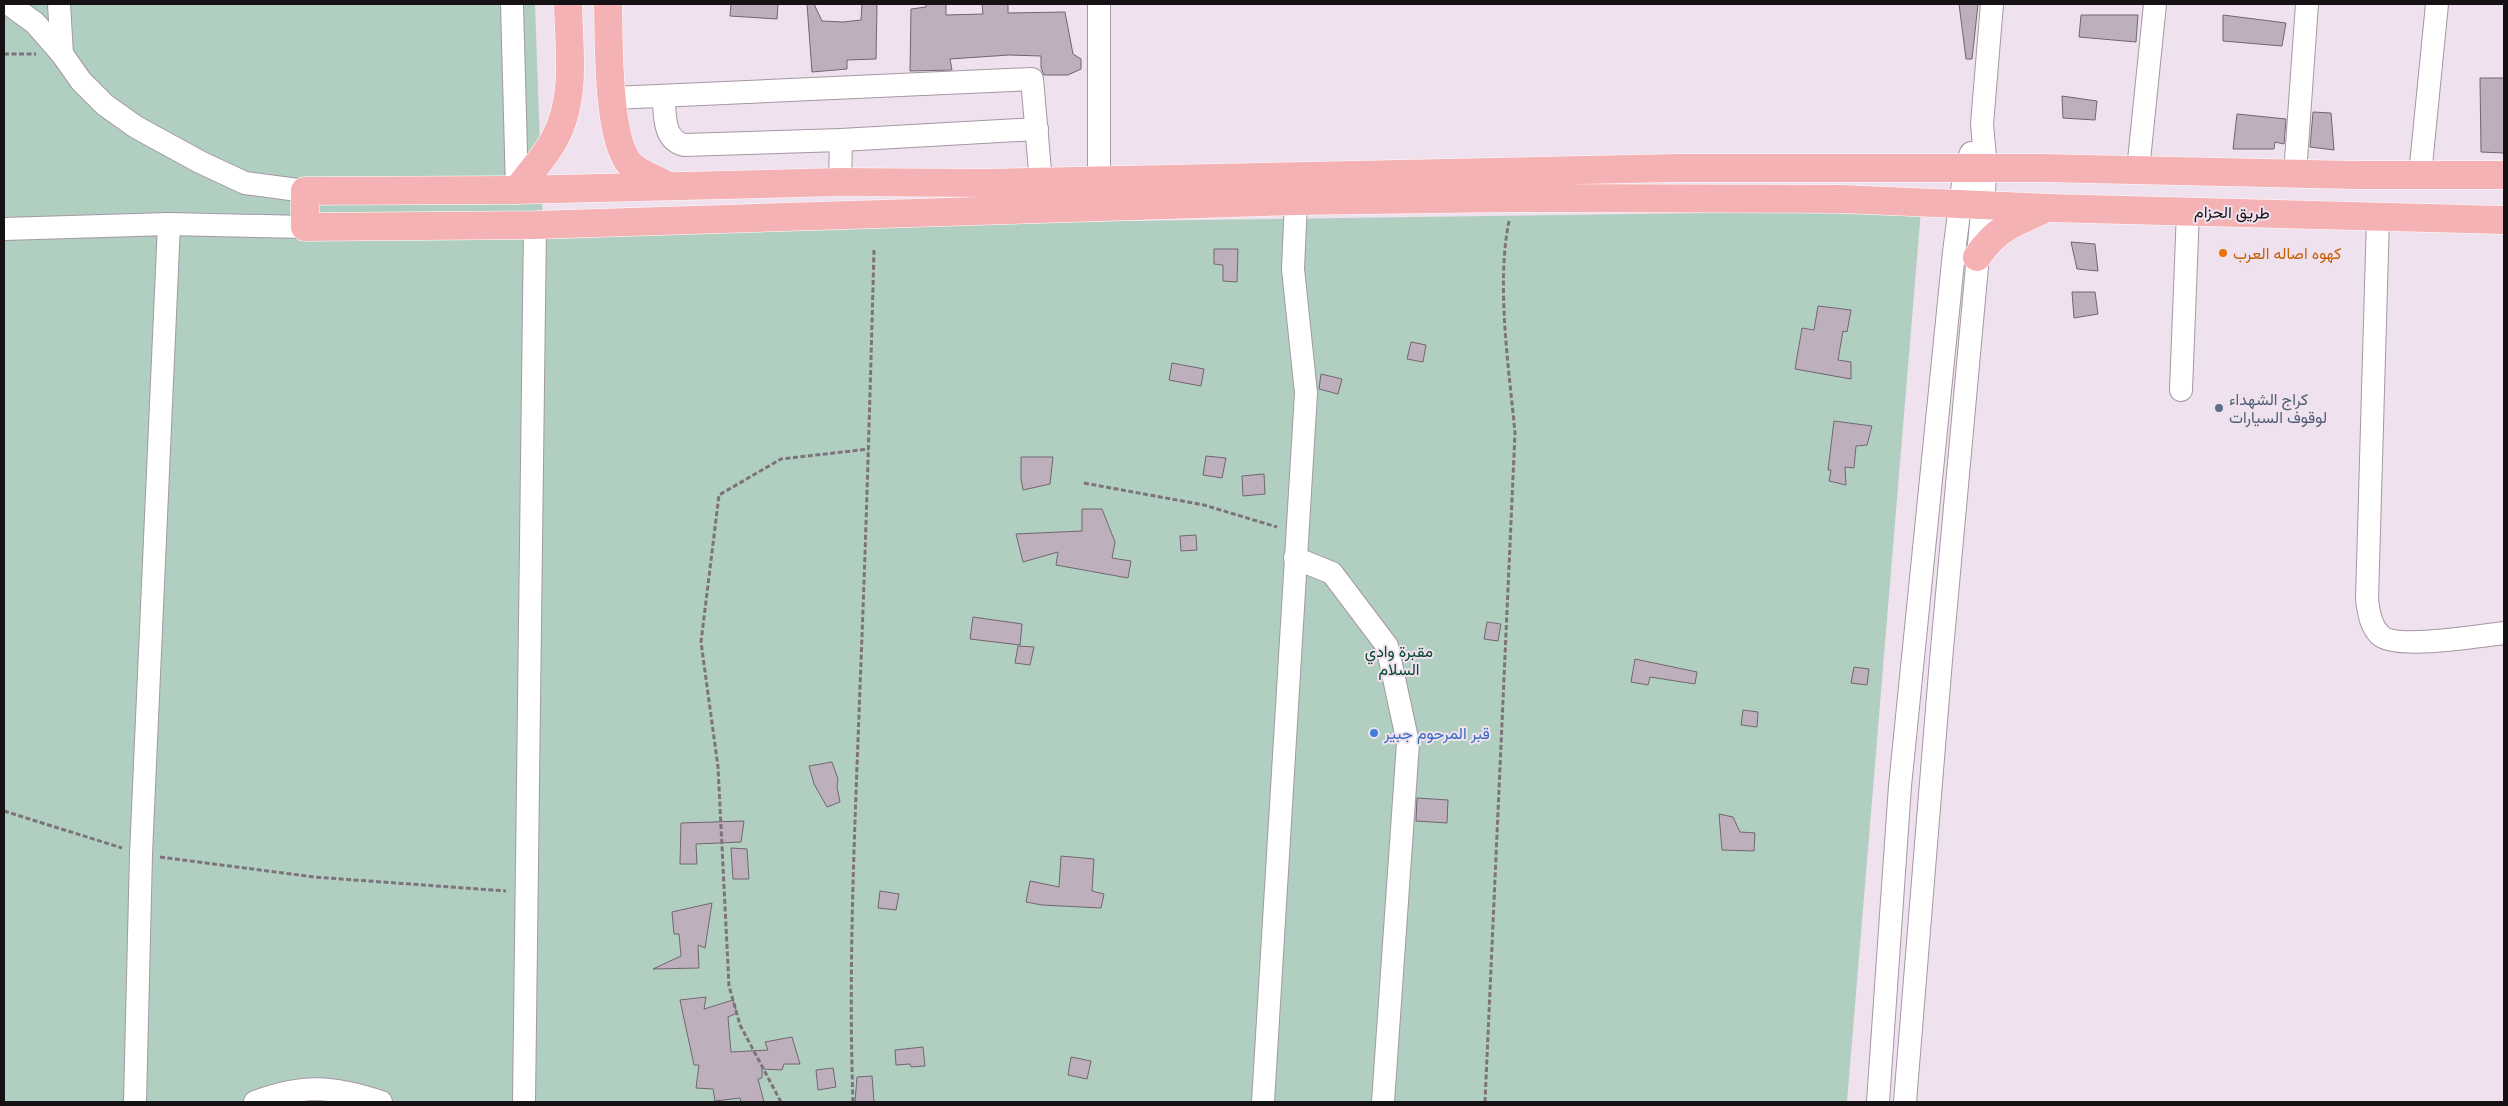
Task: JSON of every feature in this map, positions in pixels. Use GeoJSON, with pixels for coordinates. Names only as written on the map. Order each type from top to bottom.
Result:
{"type":"FeatureCollection","features":[{"type":"Feature","properties":{"kind":"main road"},"geometry":{"type":"LineString","coordinates":[[517,190],[553,142],[564,115],[570,88],[568,4]]}},
{"type":"Feature","properties":{"kind":"main road"},"geometry":{"type":"LineString","coordinates":[[608,4],[613,98],[620,148],[630,163],[667,185]]}},
{"type":"Feature","properties":{"kind":"main road"},"geometry":{"type":"LineString","coordinates":[[305,227],[305,191],[517,190],[840,182],[1041,182],[1677,168],[1975,168],[2294,174],[2504,175]]}},
{"type":"Feature","properties":{"kind":"main road","name":"طريق الحزام"},"geometry":{"type":"LineString","coordinates":[[305,227],[535,225],[1296,202],[1513,198],[1841,199],[2049,208],[2504,220]]}},
{"type":"Feature","properties":{"kind":"main road"},"geometry":{"type":"LineString","coordinates":[[1977,257],[1989,240],[1998,232],[2049,208]]}},
{"type":"Feature","properties":{"kind":"street"},"geometry":{"type":"LineString","coordinates":[[9,4],[35,22],[62,54],[81,81],[105,105],[136,127],[200,162],[244,183],[305,191]]}},
{"type":"Feature","properties":{"kind":"street"},"geometry":{"type":"LineString","coordinates":[[59,4],[62,54]]}},
{"type":"Feature","properties":{"kind":"street"},"geometry":{"type":"LineString","coordinates":[[512,4],[517,190]]}},
{"type":"Feature","properties":{"kind":"street"},"geometry":{"type":"LineString","coordinates":[[1099,4],[1099,180]]}},
{"type":"Feature","properties":{"kind":"street"},"geometry":{"type":"LineString","coordinates":[[1878,1102],[1900,786],[1975,168],[1982,124],[1992,4]]}},
{"type":"Feature","properties":{"kind":"street"},"geometry":{"type":"LineString","coordinates":[[2138,170],[2155,4]]}},
{"type":"Feature","properties":{"kind":"street"},"geometry":{"type":"LineString","coordinates":[[2294,174],[2307,4]]}},
{"type":"Feature","properties":{"kind":"street"},"geometry":{"type":"LineString","coordinates":[[2420,175],[2437,4]]}},
{"type":"Feature","properties":{"kind":"street"},"geometry":{"type":"LineString","coordinates":[[613,98],[1032,79],[1041,182]]}},
{"type":"Feature","properties":{"kind":"street"},"geometry":{"type":"LineString","coordinates":[[664,96],[668,135],[674,142],[684,145],[841,140],[1036,129]]}},
{"type":"Feature","properties":{"kind":"street"},"geometry":{"type":"LineString","coordinates":[[840,182],[841,140]]}},
{"type":"Feature","properties":{"kind":"street"},"geometry":{"type":"LineString","coordinates":[[1263,1102],[1306,393],[1293,269],[1296,202]]}},
{"type":"Feature","properties":{"kind":"street"},"geometry":{"type":"LineString","coordinates":[[1905,1102],[1930,790],[1977,257],[1971,204]]}},
{"type":"Feature","properties":{"kind":"street"},"geometry":{"type":"LineString","coordinates":[[2181,390],[2188,211]]}},
{"type":"Feature","properties":{"kind":"street"},"geometry":{"type":"LineString","coordinates":[[2378,217],[2366,600],[2371,623],[2381,636],[2404,643],[2504,633]]}},
{"type":"Feature","properties":{"kind":"street"},"geometry":{"type":"LineString","coordinates":[[135,1102],[141,854],[169,224]]}},
{"type":"Feature","properties":{"kind":"street"},"geometry":{"type":"LineString","coordinates":[[4,229],[169,224],[305,227]]}},
{"type":"Feature","properties":{"kind":"street"},"geometry":{"type":"LineString","coordinates":[[524,1102],[535,225]]}},
{"type":"Feature","properties":{"kind":"street"},"geometry":{"type":"LineString","coordinates":[[1295,558],[1332,573],[1387,646],[1408,743],[1383,1102]]}},
{"type":"Feature","properties":{"kind":"street"},"geometry":{"type":"LineString","coordinates":[[1900,786],[1911,794],[1930,790]]}},
{"type":"Feature","properties":{"kind":"street"},"geometry":{"type":"LineString","coordinates":[[1896,827],[1902,823],[1916,823],[1927,830]]}},
{"type":"Feature","properties":{"kind":"street"},"geometry":{"type":"LineString","coordinates":[[255,1102],[280,1093],[317,1088],[347,1091],[381,1102]]}},
{"type":"Feature","properties":{"kind":"path"},"geometry":{"type":"LineString","coordinates":[[1484,1102],[1516,433],[1506,333],[1505,241],[1513,198]]}},
{"type":"Feature","properties":{"kind":"path"},"geometry":{"type":"LineString","coordinates":[[852,1102],[850,1036],[852,930],[874,250]]}},
{"type":"Feature","properties":{"kind":"path"},"geometry":{"type":"LineString","coordinates":[[781,1102],[740,1026],[729,986],[718,767],[701,642],[719,495],[781,459],[869,448]]}},
{"type":"Feature","properties":{"kind":"path"},"geometry":{"type":"LineString","coordinates":[[1084,483],[1204,505],[1297,533]]}},
{"type":"Feature","properties":{"kind":"path"},"geometry":{"type":"LineString","coordinates":[[4,810],[141,854],[314,877],[527,893]]}},
{"type":"Feature","properties":{"kind":"green space","name":"مقبرة وادي السلام"},"geometry":{"type":"Polygon","coordinates":[[[4,4],[535,4],[543,229],[1921,210],[1847,1102],[4,1102],[4,4]]]}},
{"type":"Feature","properties":{"kind":"building"},"geometry":{"type":"Polygon","coordinates":[[[731,4],[778,4],[777,19],[730,16],[731,4]]]}},
{"type":"Feature","properties":{"kind":"building"},"geometry":{"type":"Polygon","coordinates":[[[807,4],[814,4],[822,21],[843,22],[861,20],[862,4],[877,4],[876,59],[847,60],[847,69],[812,72],[807,4]]]}},
{"type":"Feature","properties":{"kind":"building"},"geometry":{"type":"Polygon","coordinates":[[[926,4],[946,4],[946,15],[983,14],[982,4],[1008,4],[1008,13],[1065,12],[1073,54],[1081,59],[1081,69],[1068,75],[1044,75],[1041,68],[1041,56],[1009,55],[950,59],[952,70],[910,71],[911,9],[926,7],[926,4]]]}},
{"type":"Feature","properties":{"kind":"building"},"geometry":{"type":"Polygon","coordinates":[[[1959,4],[1978,4],[1972,59],[1966,59],[1959,4]]]}},
{"type":"Feature","properties":{"kind":"building"},"geometry":{"type":"Polygon","coordinates":[[[2081,15],[2138,15],[2136,42],[2079,37],[2081,15]]]}},
{"type":"Feature","properties":{"kind":"building"},"geometry":{"type":"Polygon","coordinates":[[[2223,15],[2286,23],[2282,46],[2223,41],[2223,15]]]}},
{"type":"Feature","properties":{"kind":"building"},"geometry":{"type":"Polygon","coordinates":[[[2480,78],[2504,78],[2504,153],[2481,152],[2480,78]]]}},
{"type":"Feature","properties":{"kind":"building"},"geometry":{"type":"Polygon","coordinates":[[[2062,96],[2097,101],[2095,120],[2063,118],[2062,96]]]}},
{"type":"Feature","properties":{"kind":"building"},"geometry":{"type":"Polygon","coordinates":[[[2313,112],[2331,113],[2334,150],[2310,147],[2313,112]]]}},
{"type":"Feature","properties":{"kind":"building"},"geometry":{"type":"Polygon","coordinates":[[[2237,114],[2286,119],[2284,144],[2275,142],[2274,149],[2233,149],[2237,114]]]}},
{"type":"Feature","properties":{"kind":"building"},"geometry":{"type":"Polygon","coordinates":[[[2071,242],[2095,244],[2098,271],[2077,269],[2071,242]]]}},
{"type":"Feature","properties":{"kind":"building"},"geometry":{"type":"Polygon","coordinates":[[[1214,249],[1238,249],[1237,282],[1223,281],[1223,265],[1214,264],[1214,249]]]}},
{"type":"Feature","properties":{"kind":"building"},"geometry":{"type":"Polygon","coordinates":[[[2072,292],[2095,292],[2098,314],[2074,318],[2072,292]]]}},
{"type":"Feature","properties":{"kind":"building"},"geometry":{"type":"Polygon","coordinates":[[[1818,306],[1851,310],[1847,332],[1843,331],[1838,360],[1851,362],[1851,379],[1795,369],[1802,328],[1814,330],[1818,306]]]}},
{"type":"Feature","properties":{"kind":"building"},"geometry":{"type":"Polygon","coordinates":[[[1411,342],[1426,345],[1423,362],[1407,359],[1411,342]]]}},
{"type":"Feature","properties":{"kind":"building"},"geometry":{"type":"Polygon","coordinates":[[[1172,363],[1204,369],[1201,386],[1169,380],[1172,363]]]}},
{"type":"Feature","properties":{"kind":"building"},"geometry":{"type":"Polygon","coordinates":[[[1321,374],[1342,379],[1338,394],[1319,389],[1321,374]]]}},
{"type":"Feature","properties":{"kind":"building"},"geometry":{"type":"Polygon","coordinates":[[[1834,421],[1872,426],[1867,445],[1856,446],[1854,468],[1845,467],[1846,485],[1829,481],[1831,470],[1828,470],[1834,421]]]}},
{"type":"Feature","properties":{"kind":"building"},"geometry":{"type":"Polygon","coordinates":[[[1206,456],[1226,458],[1222,478],[1203,475],[1206,456]]]}},
{"type":"Feature","properties":{"kind":"building"},"geometry":{"type":"Polygon","coordinates":[[[1021,457],[1053,457],[1050,484],[1023,490],[1021,457]]]}},
{"type":"Feature","properties":{"kind":"building"},"geometry":{"type":"Polygon","coordinates":[[[1264,474],[1265,494],[1243,496],[1242,476],[1264,474]]]}},
{"type":"Feature","properties":{"kind":"building"},"geometry":{"type":"Polygon","coordinates":[[[1082,509],[1102,509],[1115,542],[1112,558],[1131,561],[1128,578],[1056,565],[1058,552],[1023,562],[1016,534],[1082,531],[1082,509]]]}},
{"type":"Feature","properties":{"kind":"building"},"geometry":{"type":"Polygon","coordinates":[[[1196,535],[1197,550],[1181,551],[1180,536],[1196,535]]]}},
{"type":"Feature","properties":{"kind":"building"},"geometry":{"type":"Polygon","coordinates":[[[973,617],[1022,624],[1020,645],[970,639],[973,617]]]}},
{"type":"Feature","properties":{"kind":"building"},"geometry":{"type":"Polygon","coordinates":[[[1487,622],[1501,624],[1498,641],[1484,639],[1487,622]]]}},
{"type":"Feature","properties":{"kind":"building"},"geometry":{"type":"Polygon","coordinates":[[[1018,646],[1034,647],[1030,665],[1015,663],[1018,646]]]}},
{"type":"Feature","properties":{"kind":"building"},"geometry":{"type":"Polygon","coordinates":[[[1635,659],[1697,672],[1695,684],[1650,677],[1648,685],[1631,682],[1635,659]]]}},
{"type":"Feature","properties":{"kind":"building"},"geometry":{"type":"Polygon","coordinates":[[[1854,667],[1869,669],[1867,685],[1851,683],[1854,667]]]}},
{"type":"Feature","properties":{"kind":"building"},"geometry":{"type":"Polygon","coordinates":[[[1743,710],[1758,712],[1757,727],[1741,725],[1743,710]]]}},
{"type":"Feature","properties":{"kind":"building"},"geometry":{"type":"Polygon","coordinates":[[[832,762],[838,779],[837,787],[840,802],[827,807],[814,784],[809,766],[832,762]]]}},
{"type":"Feature","properties":{"kind":"building"},"geometry":{"type":"Polygon","coordinates":[[[1417,798],[1448,800],[1447,823],[1416,821],[1417,798]]]}},
{"type":"Feature","properties":{"kind":"building"},"geometry":{"type":"Polygon","coordinates":[[[1719,814],[1733,817],[1740,832],[1755,833],[1754,851],[1722,850],[1719,814]]]}},
{"type":"Feature","properties":{"kind":"building"},"geometry":{"type":"Polygon","coordinates":[[[744,821],[741,842],[696,844],[697,864],[680,864],[681,823],[744,821]]]}},
{"type":"Feature","properties":{"kind":"building"},"geometry":{"type":"Polygon","coordinates":[[[731,848],[747,849],[749,879],[733,879],[731,848]]]}},
{"type":"Feature","properties":{"kind":"building"},"geometry":{"type":"Polygon","coordinates":[[[1061,856],[1094,859],[1092,891],[1104,894],[1101,908],[1042,905],[1026,902],[1030,881],[1059,887],[1061,856]]]}},
{"type":"Feature","properties":{"kind":"building"},"geometry":{"type":"Polygon","coordinates":[[[880,891],[899,894],[896,910],[878,908],[880,891]]]}},
{"type":"Feature","properties":{"kind":"building"},"geometry":{"type":"Polygon","coordinates":[[[712,903],[705,948],[698,945],[699,968],[653,969],[681,956],[679,934],[674,934],[672,912],[712,903]]]}},
{"type":"Feature","properties":{"kind":"building"},"geometry":{"type":"Polygon","coordinates":[[[706,997],[704,1009],[733,1000],[737,1013],[728,1017],[731,1052],[768,1050],[765,1042],[792,1037],[800,1064],[784,1064],[782,1070],[762,1069],[762,1078],[758,1079],[764,1102],[741,1102],[740,1098],[715,1101],[713,1089],[696,1088],[699,1065],[694,1065],[680,1000],[706,997]]]}},
{"type":"Feature","properties":{"kind":"building"},"geometry":{"type":"Polygon","coordinates":[[[923,1047],[925,1066],[896,1065],[895,1050],[923,1047]]]}},
{"type":"Feature","properties":{"kind":"building"},"geometry":{"type":"Polygon","coordinates":[[[1071,1057],[1091,1061],[1087,1079],[1068,1075],[1071,1057]]]}},
{"type":"Feature","properties":{"kind":"building"},"geometry":{"type":"Polygon","coordinates":[[[833,1068],[836,1087],[818,1090],[816,1070],[833,1068]]]}},
{"type":"Feature","properties":{"kind":"building"},"geometry":{"type":"Polygon","coordinates":[[[872,1076],[874,1102],[855,1102],[857,1077],[872,1076]]]}},
{"type":"Feature","properties":{"kind":"place","name":"كهوه اصاله العرب"},"geometry":{"type":"Point","coordinates":[2223,253]}},
{"type":"Feature","properties":{"kind":"place","name":"كراج الشهداء لوقوف السيارات"},"geometry":{"type":"Point","coordinates":[2219,408]}},
{"type":"Feature","properties":{"kind":"place","name":"قبر المرحوم جبير"},"geometry":{"type":"Point","coordinates":[1374,733]}}]}
